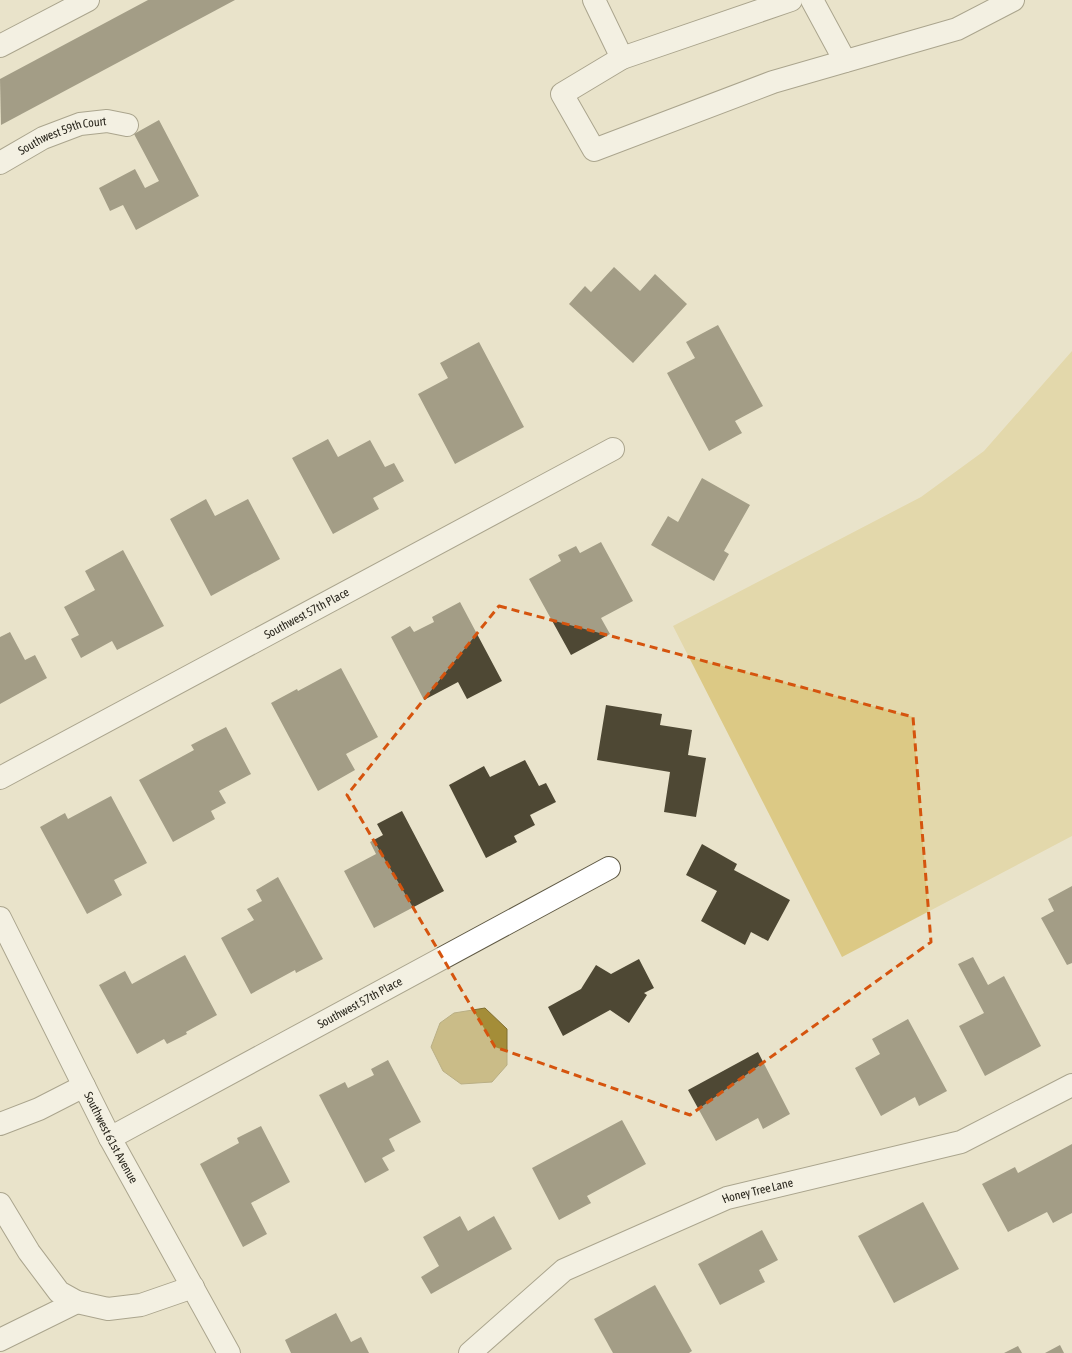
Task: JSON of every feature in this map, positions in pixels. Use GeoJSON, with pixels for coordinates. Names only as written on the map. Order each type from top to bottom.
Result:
{"type":"FeatureCollection","features":[{"type":"Feature","properties":{"kind":"street"},"geometry":{"type":"LineString","coordinates":[[0,46],[88,0]]}},
{"type":"Feature","properties":{"kind":"street"},"geometry":{"type":"LineString","coordinates":[[594,0],[622,58]]}},
{"type":"Feature","properties":{"kind":"street"},"geometry":{"type":"LineString","coordinates":[[791,0],[622,58],[562,94],[594,150],[773,82],[956,29],[1013,0]]}},
{"type":"Feature","properties":{"kind":"street"},"geometry":{"type":"LineString","coordinates":[[812,0],[845,62]]}},
{"type":"Feature","properties":{"kind":"street","name":"Southwest 59th Court"},"geometry":{"type":"LineString","coordinates":[[0,163],[43,138],[80,124],[107,121],[127,125]]}},
{"type":"Feature","properties":{"kind":"street","name":"Southwest 57th Place"},"geometry":{"type":"LineString","coordinates":[[0,778],[614,449]]}},
{"type":"Feature","properties":{"kind":"street","name":"Southwest 57th Place"},"geometry":{"type":"LineString","coordinates":[[110,1138],[609,868]]}},
{"type":"Feature","properties":{"kind":"street","name":"Southwest 61st Avenue"},"geometry":{"type":"LineString","coordinates":[[0,918],[110,1138],[229,1353]]}},
{"type":"Feature","properties":{"kind":"street","name":"Honey Tree Lane"},"geometry":{"type":"LineString","coordinates":[[470,1353],[564,1270],[727,1198],[961,1142],[1072,1085]]}},
{"type":"Feature","properties":{"kind":"street"},"geometry":{"type":"LineString","coordinates":[[0,1124],[39,1109],[84,1086]]}},
{"type":"Feature","properties":{"kind":"street"},"geometry":{"type":"LineString","coordinates":[[0,1204],[29,1252],[58,1292],[78,1302],[108,1309],[141,1305],[192,1287]]}},
{"type":"Feature","properties":{"kind":"street"},"geometry":{"type":"LineString","coordinates":[[0,1340],[78,1302]]}},
{"type":"Feature","properties":{"kind":"highlighted area"},"geometry":{"type":"Polygon","coordinates":[[[499,606],[913,717],[931,942],[690,1115],[495,1047],[347,795],[499,606]]]}},
{"type":"Feature","properties":{"kind":"shaded area"},"geometry":{"type":"Polygon","coordinates":[[[1072,351],[1072,836],[842,957],[673,626],[921,497],[984,451],[1072,351]]]}},
{"type":"Feature","properties":{"kind":"shaded area"},"geometry":{"type":"Polygon","coordinates":[[[485,1008],[507,1029],[507,1065],[492,1082],[461,1084],[443,1071],[431,1047],[440,1023],[454,1013],[485,1008]]]}},
{"type":"Feature","properties":{"kind":"building"},"geometry":{"type":"Polygon","coordinates":[[[148,0],[235,0],[1,125],[0,79],[148,0]]]}},
{"type":"Feature","properties":{"kind":"building"},"geometry":{"type":"Polygon","coordinates":[[[159,120],[199,196],[136,230],[123,205],[110,211],[99,188],[135,169],[145,188],[159,181],[134,134],[159,120]]]}},
{"type":"Feature","properties":{"kind":"building"},"geometry":{"type":"Polygon","coordinates":[[[614,267],[640,291],[655,274],[687,304],[633,363],[569,304],[585,286],[591,292],[614,267]]]}},
{"type":"Feature","properties":{"kind":"building"},"geometry":{"type":"Polygon","coordinates":[[[718,325],[763,406],[735,421],[742,433],[709,451],[667,373],[695,358],[686,342],[718,325]]]}},
{"type":"Feature","properties":{"kind":"building"},"geometry":{"type":"Polygon","coordinates":[[[479,342],[524,427],[455,464],[418,394],[448,378],[440,363],[479,342]]]}},
{"type":"Feature","properties":{"kind":"building"},"geometry":{"type":"Polygon","coordinates":[[[328,439],[338,457],[370,440],[385,467],[394,463],[404,481],[373,498],[379,509],[333,534],[292,458],[328,439]]]}},
{"type":"Feature","properties":{"kind":"building"},"geometry":{"type":"Polygon","coordinates":[[[702,478],[750,505],[724,551],[729,554],[714,581],[651,545],[668,516],[678,522],[702,478]]]}},
{"type":"Feature","properties":{"kind":"building"},"geometry":{"type":"Polygon","coordinates":[[[206,499],[215,516],[248,499],[280,559],[211,596],[170,519],[206,499]]]}},
{"type":"Feature","properties":{"kind":"building"},"geometry":{"type":"Polygon","coordinates":[[[601,542],[633,601],[601,618],[610,634],[571,655],[529,579],[561,561],[558,555],[576,546],[580,553],[601,542]]]}},
{"type":"Feature","properties":{"kind":"building"},"geometry":{"type":"Polygon","coordinates":[[[123,550],[164,626],[117,650],[112,641],[81,658],[71,639],[79,635],[64,607],[95,590],[85,571],[123,550]]]}},
{"type":"Feature","properties":{"kind":"building"},"geometry":{"type":"Polygon","coordinates":[[[460,602],[502,681],[467,699],[458,682],[424,700],[391,637],[410,626],[414,632],[434,622],[432,617],[460,602]]]}},
{"type":"Feature","properties":{"kind":"building"},"geometry":{"type":"Polygon","coordinates":[[[10,632],[25,660],[35,655],[47,678],[0,704],[0,637],[10,632]]]}},
{"type":"Feature","properties":{"kind":"building"},"geometry":{"type":"Polygon","coordinates":[[[341,668],[378,737],[346,754],[355,770],[318,791],[271,703],[297,689],[298,691],[341,668]]]}},
{"type":"Feature","properties":{"kind":"building"},"geometry":{"type":"Polygon","coordinates":[[[606,705],[662,714],[660,725],[692,730],[688,755],[706,758],[696,817],[664,812],[670,772],[597,760],[606,705]]]}},
{"type":"Feature","properties":{"kind":"building"},"geometry":{"type":"Polygon","coordinates":[[[226,727],[251,774],[219,791],[226,803],[211,811],[215,819],[173,842],[139,780],[194,750],[191,745],[226,727]]]}},
{"type":"Feature","properties":{"kind":"building"},"geometry":{"type":"Polygon","coordinates":[[[525,760],[539,786],[546,783],[556,802],[530,815],[535,825],[514,836],[517,842],[486,858],[449,785],[484,766],[490,777],[525,760]]]}},
{"type":"Feature","properties":{"kind":"building"},"geometry":{"type":"Polygon","coordinates":[[[111,796],[147,863],[114,880],[122,895],[87,914],[40,827],[65,813],[68,819],[111,796]]]}},
{"type":"Feature","properties":{"kind":"building"},"geometry":{"type":"Polygon","coordinates":[[[402,811],[444,891],[374,928],[344,871],[376,854],[370,842],[383,835],[377,824],[402,811]]]}},
{"type":"Feature","properties":{"kind":"building"},"geometry":{"type":"Polygon","coordinates":[[[702,844],[737,864],[734,870],[790,900],[768,941],[751,932],[745,945],[701,921],[717,891],[686,875],[702,844]]]}},
{"type":"Feature","properties":{"kind":"building"},"geometry":{"type":"Polygon","coordinates":[[[278,877],[323,959],[296,973],[295,970],[251,994],[221,938],[254,920],[247,909],[262,901],[256,890],[278,877]]]}},
{"type":"Feature","properties":{"kind":"building"},"geometry":{"type":"Polygon","coordinates":[[[1072,886],[1072,963],[1067,965],[1041,918],[1054,911],[1048,899],[1072,886]]]}},
{"type":"Feature","properties":{"kind":"building"},"geometry":{"type":"Polygon","coordinates":[[[185,955],[217,1015],[186,1032],[187,1034],[167,1044],[164,1039],[137,1054],[99,985],[125,971],[132,984],[185,955]]]}},
{"type":"Feature","properties":{"kind":"building"},"geometry":{"type":"Polygon","coordinates":[[[973,957],[988,985],[1004,976],[1041,1046],[985,1076],[959,1026],[984,1013],[958,964],[973,957]]]}},
{"type":"Feature","properties":{"kind":"building"},"geometry":{"type":"Polygon","coordinates":[[[639,959],[654,988],[644,993],[647,995],[629,1023],[610,1010],[563,1036],[548,1007],[581,989],[596,965],[611,974],[639,959]]]}},
{"type":"Feature","properties":{"kind":"building"},"geometry":{"type":"Polygon","coordinates":[[[908,1019],[947,1091],[919,1106],[915,1097],[881,1116],[855,1068],[880,1054],[872,1039],[908,1019]]]}},
{"type":"Feature","properties":{"kind":"building"},"geometry":{"type":"Polygon","coordinates":[[[758,1052],[790,1114],[763,1129],[758,1118],[716,1141],[688,1090],[758,1052]]]}},
{"type":"Feature","properties":{"kind":"building"},"geometry":{"type":"Polygon","coordinates":[[[388,1060],[421,1122],[389,1139],[395,1151],[382,1158],[389,1170],[365,1183],[319,1095],[345,1082],[348,1088],[374,1075],[371,1069],[388,1060]]]}},
{"type":"Feature","properties":{"kind":"building"},"geometry":{"type":"Polygon","coordinates":[[[622,1120],[646,1164],[587,1196],[591,1203],[559,1220],[532,1168],[622,1120]]]}},
{"type":"Feature","properties":{"kind":"building"},"geometry":{"type":"Polygon","coordinates":[[[261,1126],[290,1182],[251,1203],[267,1234],[243,1247],[200,1164],[239,1143],[237,1138],[261,1126]]]}},
{"type":"Feature","properties":{"kind":"building"},"geometry":{"type":"Polygon","coordinates":[[[1072,1144],[1072,1213],[1053,1223],[1047,1212],[1008,1232],[982,1184],[1015,1167],[1018,1173],[1072,1144]]]}},
{"type":"Feature","properties":{"kind":"building"},"geometry":{"type":"Polygon","coordinates":[[[923,1202],[959,1269],[894,1303],[858,1236],[923,1202]]]}},
{"type":"Feature","properties":{"kind":"building"},"geometry":{"type":"Polygon","coordinates":[[[460,1216],[468,1231],[494,1216],[512,1249],[431,1294],[421,1277],[439,1266],[423,1237],[460,1216]]]}},
{"type":"Feature","properties":{"kind":"building"},"geometry":{"type":"Polygon","coordinates":[[[762,1230],[778,1260],[759,1270],[765,1282],[720,1305],[698,1264],[762,1230]]]}},
{"type":"Feature","properties":{"kind":"building"},"geometry":{"type":"Polygon","coordinates":[[[655,1285],[692,1351],[689,1353],[613,1353],[594,1319],[655,1285]]]}},
{"type":"Feature","properties":{"kind":"building"},"geometry":{"type":"Polygon","coordinates":[[[336,1313],[351,1342],[361,1337],[369,1353],[291,1353],[285,1340],[336,1313]]]}},
{"type":"Feature","properties":{"kind":"building"},"geometry":{"type":"Polygon","coordinates":[[[1060,1345],[1064,1353],[1045,1353],[1060,1345]]]}},
{"type":"Feature","properties":{"kind":"building"},"geometry":{"type":"Polygon","coordinates":[[[1018,1346],[1022,1353],[1004,1353],[1018,1346]]]}}]}
